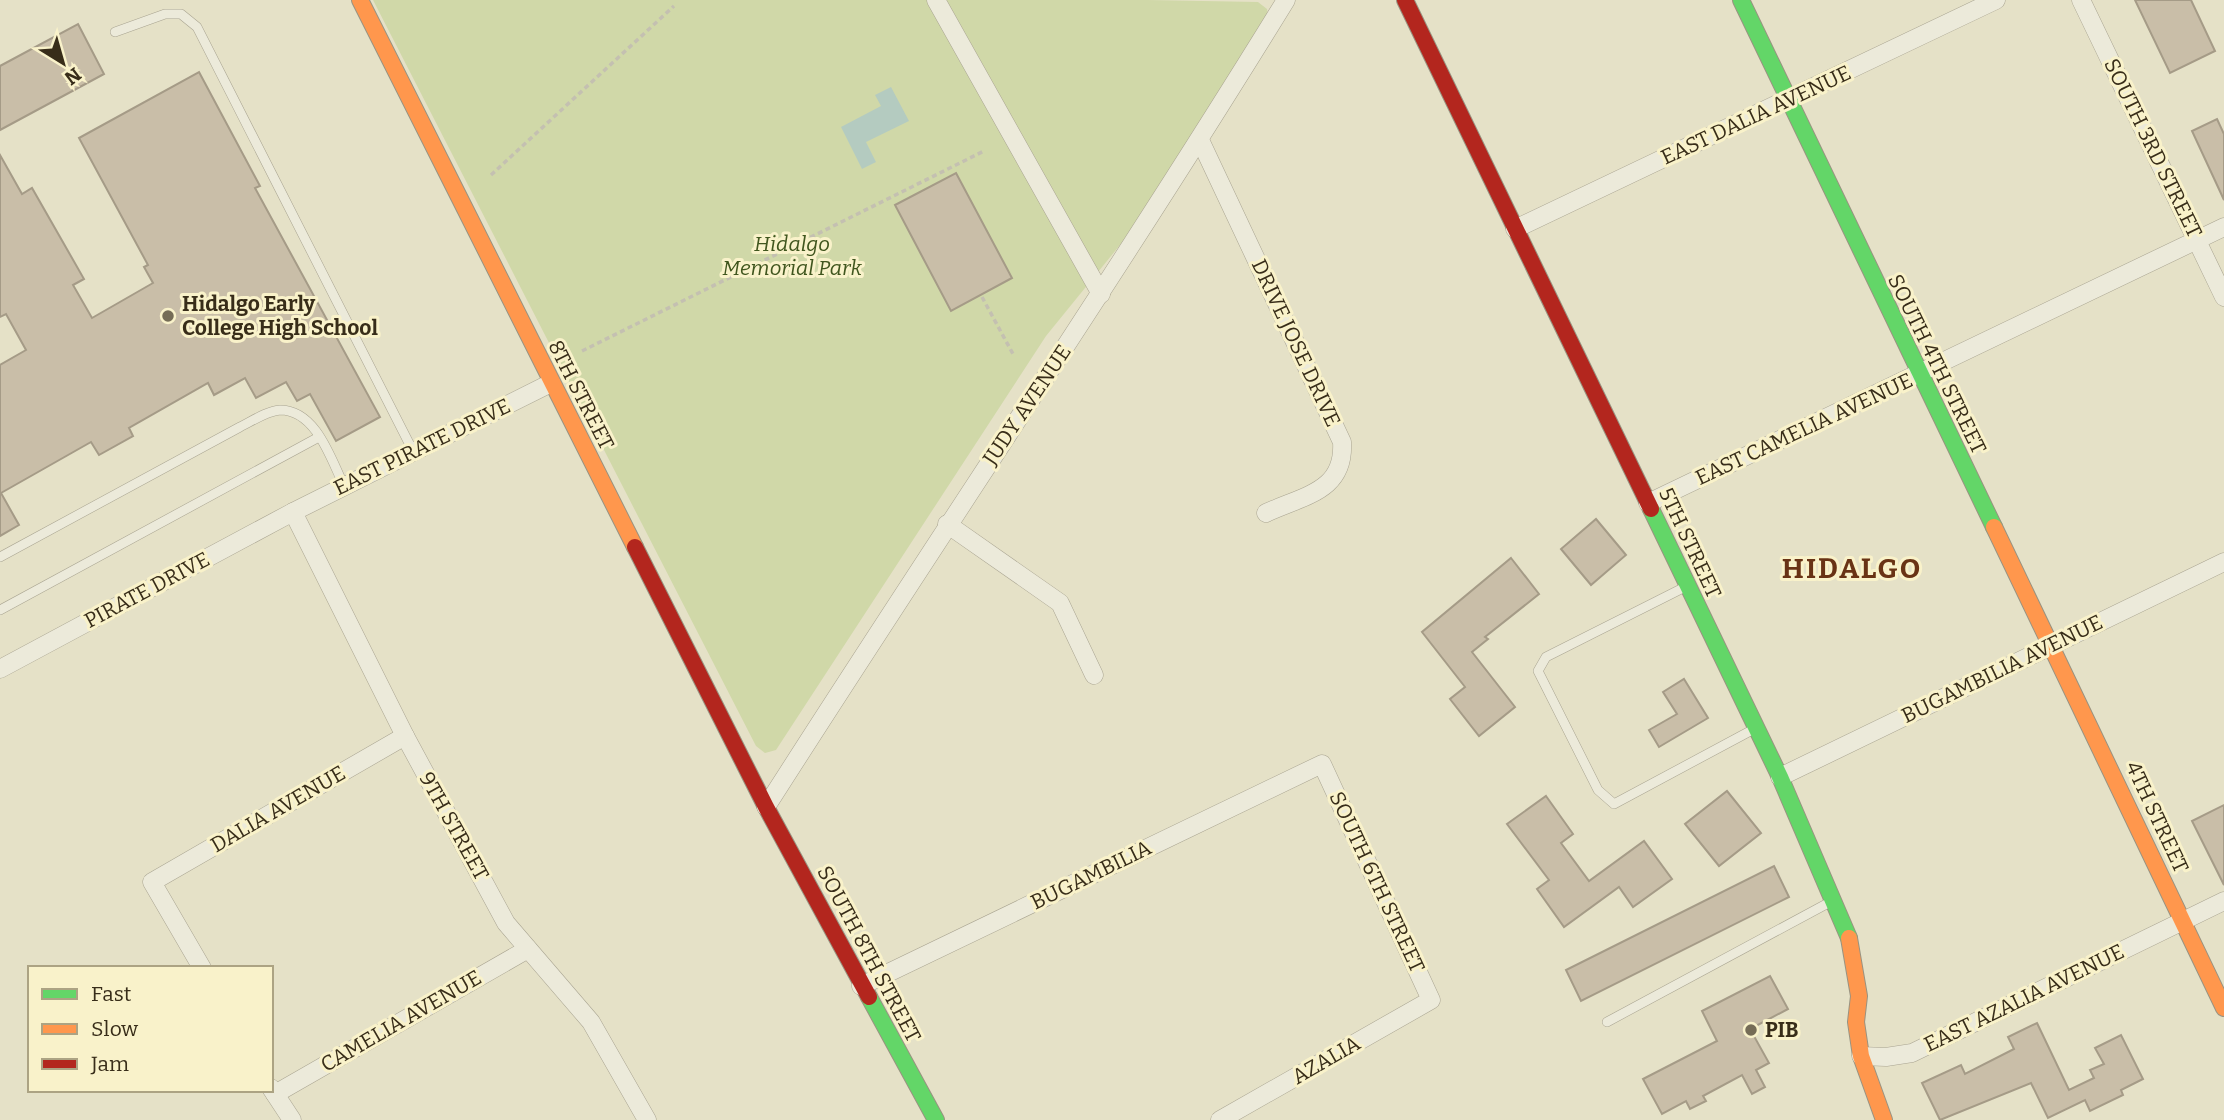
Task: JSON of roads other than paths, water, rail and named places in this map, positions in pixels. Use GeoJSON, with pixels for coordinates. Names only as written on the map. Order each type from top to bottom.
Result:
{"type":"FeatureCollection","features":[{"type":"Feature","properties":{"kind":"street","name":"8TH STREET"},"geometry":{"type":"LineString","coordinates":[[360,0],[766,807]]}},
{"type":"Feature","properties":{"kind":"street"},"geometry":{"type":"LineString","coordinates":[[936,0],[1101,294]]}},
{"type":"Feature","properties":{"kind":"street","name":"JUDY AVENUE"},"geometry":{"type":"LineString","coordinates":[[766,807],[947,524],[1101,294],[1286,0]]}},
{"type":"Feature","properties":{"kind":"street","name":"5TH STREET"},"geometry":{"type":"LineString","coordinates":[[1405,0],[1780,777],[1847,931],[1856,968],[1856,1022],[1861,1056],[1884,1120]]}},
{"type":"Feature","properties":{"kind":"street"},"geometry":{"type":"LineString","coordinates":[[1741,0],[1789,100]]}},
{"type":"Feature","properties":{"kind":"street","name":"EAST DALIA AVENUE"},"geometry":{"type":"LineString","coordinates":[[1515,229],[1996,0]]}},
{"type":"Feature","properties":{"kind":"street","name":"SOUTH 3RD STREET"},"geometry":{"type":"LineString","coordinates":[[2081,0],[2224,297]]}},
{"type":"Feature","properties":{"kind":"street","name":"SOUTH 4TH STREET"},"geometry":{"type":"LineString","coordinates":[[1789,100],[1918,375],[2051,644]]}},
{"type":"Feature","properties":{"kind":"street","name":"DRIVE JOSE DRIVE"},"geometry":{"type":"LineString","coordinates":[[1200,140],[1342,442],[1343,460],[1334,481],[1266,513]]}},
{"type":"Feature","properties":{"kind":"street","name":"EAST CAMELIA AVENUE"},"geometry":{"type":"LineString","coordinates":[[1648,503],[2224,227]]}},
{"type":"Feature","properties":{"kind":"street","name":"EAST PIRATE DRIVE"},"geometry":{"type":"LineString","coordinates":[[293,512],[551,383]]}},
{"type":"Feature","properties":{"kind":"street","name":"PIRATE DRIVE"},"geometry":{"type":"LineString","coordinates":[[0,669],[293,512]]}},
{"type":"Feature","properties":{"kind":"street","name":"9TH STREET"},"geometry":{"type":"LineString","coordinates":[[293,512],[405,736],[506,923],[592,1022],[647,1120]]}},
{"type":"Feature","properties":{"kind":"street"},"geometry":{"type":"LineString","coordinates":[[947,524],[1060,603],[1094,675]]}},
{"type":"Feature","properties":{"kind":"street","name":"BUGAMBILIA AVENUE"},"geometry":{"type":"LineString","coordinates":[[1780,777],[2224,562]]}},
{"type":"Feature","properties":{"kind":"street","name":"4TH STREET"},"geometry":{"type":"LineString","coordinates":[[2051,644],[2224,1008]]}},
{"type":"Feature","properties":{"kind":"street","name":"DALIA AVENUE"},"geometry":{"type":"LineString","coordinates":[[201,966],[152,882],[405,736]]}},
{"type":"Feature","properties":{"kind":"street","name":"BUGAMBILIA"},"geometry":{"type":"LineString","coordinates":[[861,986],[1322,764]]}},
{"type":"Feature","properties":{"kind":"street","name":"SOUTH 6TH STREET"},"geometry":{"type":"LineString","coordinates":[[1322,764],[1431,1000]]}},
{"type":"Feature","properties":{"kind":"street","name":"SOUTH 8TH STREET"},"geometry":{"type":"LineString","coordinates":[[766,807],[936,1120]]}},
{"type":"Feature","properties":{"kind":"street","name":"EAST AZALIA AVENUE"},"geometry":{"type":"LineString","coordinates":[[1861,1056],[1886,1057],[1912,1053],[2224,901]]}},
{"type":"Feature","properties":{"kind":"street","name":"CAMELIA AVENUE"},"geometry":{"type":"LineString","coordinates":[[273,1091],[528,949]]}},
{"type":"Feature","properties":{"kind":"street","name":"AZALIA"},"geometry":{"type":"LineString","coordinates":[[1220,1120],[1431,1000]]}},
{"type":"Feature","properties":{"kind":"street"},"geometry":{"type":"LineString","coordinates":[[273,1091],[292,1120]]}},
{"type":"Feature","properties":{"kind":"lane"},"geometry":{"type":"LineString","coordinates":[[116,32],[165,14],[181,14],[197,27],[413,451]]}},
{"type":"Feature","properties":{"kind":"lane"},"geometry":{"type":"LineString","coordinates":[[0,557],[263,415],[279,410],[296,413],[309,421],[344,486]]}},
{"type":"Feature","properties":{"kind":"lane"},"geometry":{"type":"LineString","coordinates":[[0,610],[319,437]]}},
{"type":"Feature","properties":{"kind":"lane"},"geometry":{"type":"LineString","coordinates":[[1687,586],[1546,657],[1538,671],[1598,790],[1614,804],[1756,728]]}},
{"type":"Feature","properties":{"kind":"lane"},"geometry":{"type":"LineString","coordinates":[[1607,1022],[1833,900]]}},
{"type":"Feature","properties":{"kind":"place","name":"Hidalgo Early College High School"},"geometry":{"type":"Point","coordinates":[168,316]}},
{"type":"Feature","properties":{"kind":"place","name":"PIB"},"geometry":{"type":"Point","coordinates":[1751,1030]}},
{"type":"Feature","properties":{"kind":"district","name":"HIDALGO"},"geometry":{"type":"Point","coordinates":[1852,568]}},
{"type":"Feature","properties":{"kind":"park label","name":"Hidalgo Memorial Park"},"geometry":{"type":"Point","coordinates":[792,256]}}]}
